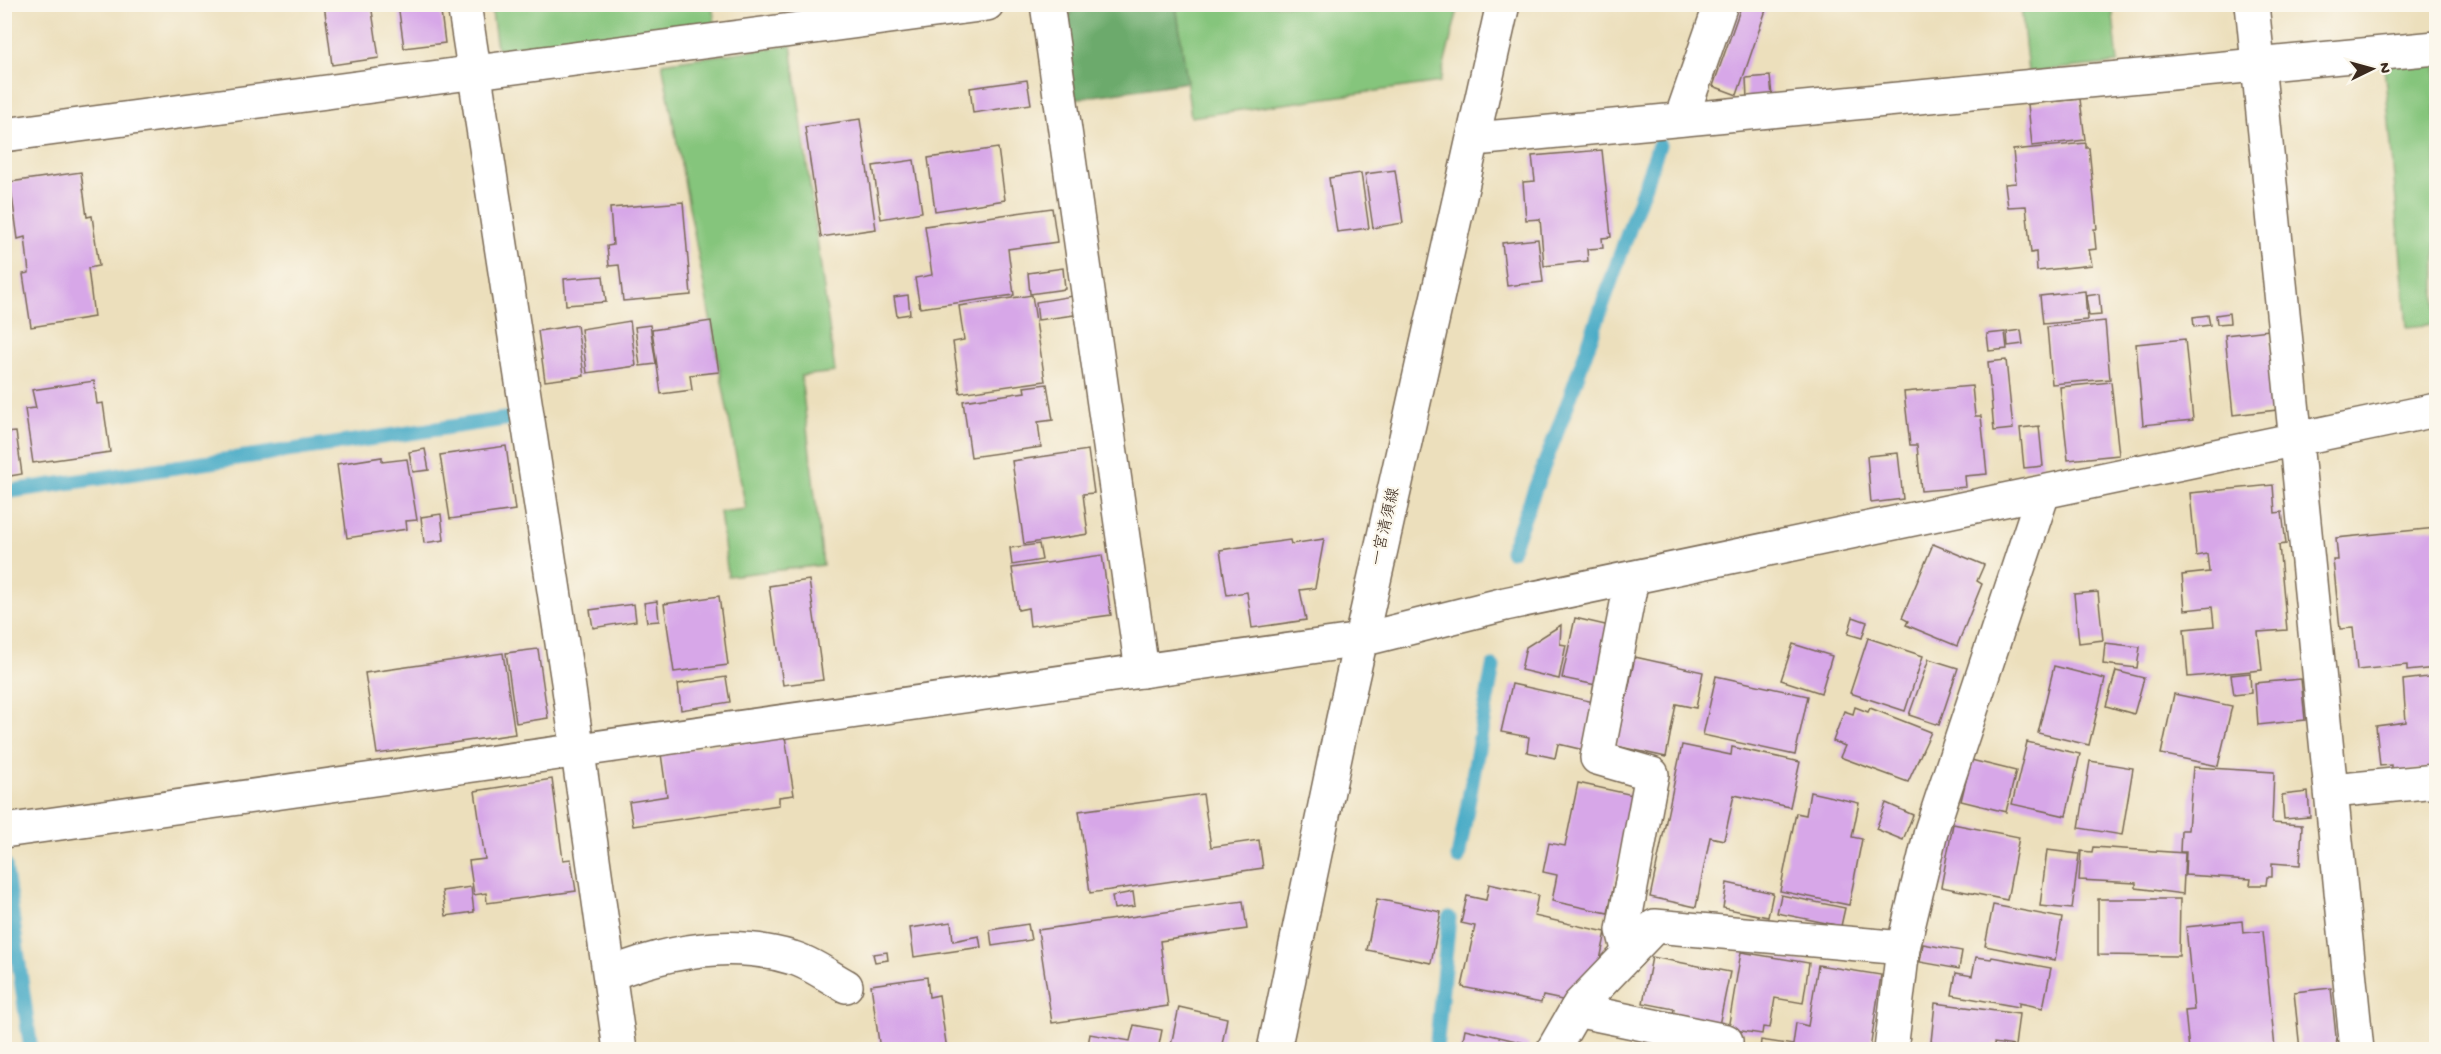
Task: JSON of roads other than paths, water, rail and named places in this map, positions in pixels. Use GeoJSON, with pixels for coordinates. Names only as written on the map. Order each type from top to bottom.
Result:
{"type":"FeatureCollection","features":[{"type":"Feature","properties":{"kind":"street"},"geometry":{"type":"LineString","coordinates":[[464,4],[578,750],[620,1050]]}},
{"type":"Feature","properties":{"kind":"street"},"geometry":{"type":"LineString","coordinates":[[4,135],[987,4]]}},
{"type":"Feature","properties":{"kind":"street"},"geometry":{"type":"LineString","coordinates":[[1047,4],[1142,671]]}},
{"type":"Feature","properties":{"kind":"street","name":"一宮清須線"},"geometry":{"type":"LineString","coordinates":[[1274,1050],[1361,640],[1503,4]]}},
{"type":"Feature","properties":{"kind":"street"},"geometry":{"type":"LineString","coordinates":[[1682,119],[1721,4]]}},
{"type":"Feature","properties":{"kind":"street"},"geometry":{"type":"LineString","coordinates":[[2252,4],[2357,1050]]}},
{"type":"Feature","properties":{"kind":"street"},"geometry":{"type":"LineString","coordinates":[[1474,139],[2436,48]]}},
{"type":"Feature","properties":{"kind":"street"},"geometry":{"type":"LineString","coordinates":[[4,831],[1361,640],[1505,604],[2436,410]]}},
{"type":"Feature","properties":{"kind":"street"},"geometry":{"type":"LineString","coordinates":[[1891,1050],[1903,948],[1931,831],[2043,493]]}},
{"type":"Feature","properties":{"kind":"street"},"geometry":{"type":"LineString","coordinates":[[1629,953],[1623,930],[1652,774],[1597,758],[1632,578]]}},
{"type":"Feature","properties":{"kind":"street"},"geometry":{"type":"LineString","coordinates":[[2332,791],[2436,781]]}},
{"type":"Feature","properties":{"kind":"street"},"geometry":{"type":"LineString","coordinates":[[1553,1050],[1576,1010],[1655,926],[1903,948]]}},
{"type":"Feature","properties":{"kind":"street"},"geometry":{"type":"LineString","coordinates":[[610,974],[640,962],[700,949],[742,948],[794,958],[846,986]]}},
{"type":"Feature","properties":{"kind":"street"},"geometry":{"type":"LineString","coordinates":[[1576,1010],[1726,1041]]}},
{"type":"Feature","properties":{"kind":"waterway"},"geometry":{"type":"LineString","coordinates":[[1511,551],[1565,411],[1659,145]]}},
{"type":"Feature","properties":{"kind":"waterway"},"geometry":{"type":"LineString","coordinates":[[4,492],[512,418]]}},
{"type":"Feature","properties":{"kind":"waterway"},"geometry":{"type":"LineString","coordinates":[[1458,858],[1493,667]]}},
{"type":"Feature","properties":{"kind":"waterway"},"geometry":{"type":"LineString","coordinates":[[5,865],[31,1050]]}},
{"type":"Feature","properties":{"kind":"waterway"},"geometry":{"type":"LineString","coordinates":[[1436,1050],[1449,918]]}}]}
